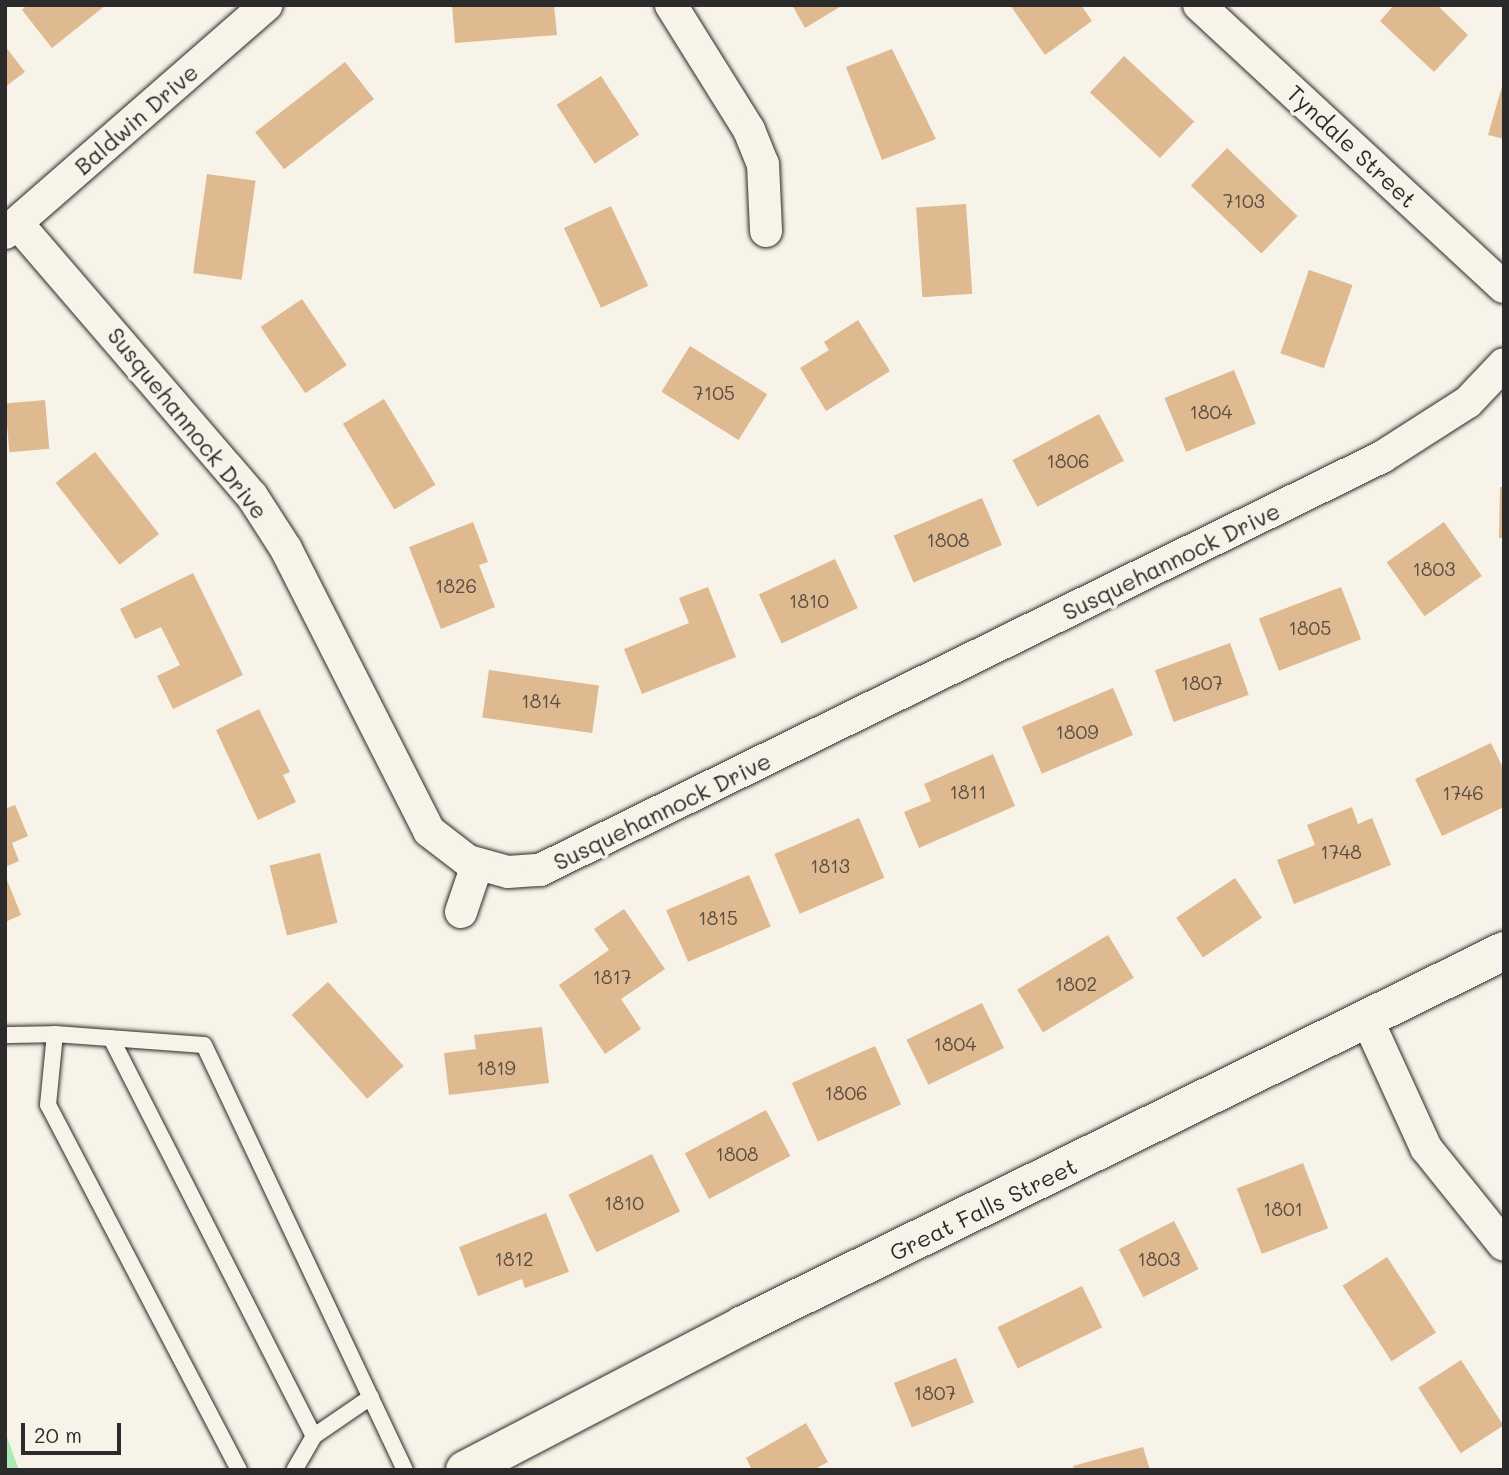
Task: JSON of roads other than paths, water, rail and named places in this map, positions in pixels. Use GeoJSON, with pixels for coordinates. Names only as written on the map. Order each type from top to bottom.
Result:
{"type":"FeatureCollection","features":[{"type":"Feature","properties":{"kind":"main road","name":"Great Falls Street"},"geometry":{"type":"LineString","coordinates":[[465,1470],[743,1325],[1504,951]]}},
{"type":"Feature","properties":{"kind":"street","name":"Baldwin Drive"},"geometry":{"type":"LineString","coordinates":[[11,228],[266,5]]}},
{"type":"Feature","properties":{"kind":"street"},"geometry":{"type":"LineString","coordinates":[[671,5],[749,130],[763,164],[766,231]]}},
{"type":"Feature","properties":{"kind":"street","name":"Tyndale Street"},"geometry":{"type":"LineString","coordinates":[[1199,5],[1504,286]]}},
{"type":"Feature","properties":{"kind":"street","name":"Susquehannock Drive"},"geometry":{"type":"LineString","coordinates":[[11,228],[252,496],[286,549],[418,816],[443,845],[477,865],[540,870],[732,777],[1382,457],[1468,402],[1504,364]]}},
{"type":"Feature","properties":{"kind":"street"},"geometry":{"type":"LineString","coordinates":[[461,912],[477,865]]}},
{"type":"Feature","properties":{"kind":"street"},"geometry":{"type":"LineString","coordinates":[[1367,1018],[1426,1148],[1504,1245]]}},
{"type":"Feature","properties":{"kind":"lane"},"geometry":{"type":"LineString","coordinates":[[5,1035],[55,1034],[204,1045],[405,1470]]}},
{"type":"Feature","properties":{"kind":"lane"},"geometry":{"type":"LineString","coordinates":[[55,1034],[48,1105],[239,1470]]}},
{"type":"Feature","properties":{"kind":"lane"},"geometry":{"type":"LineString","coordinates":[[111,1038],[314,1436]]}},
{"type":"Feature","properties":{"kind":"lane"},"geometry":{"type":"LineString","coordinates":[[294,1470],[314,1436],[371,1397]]}}]}
